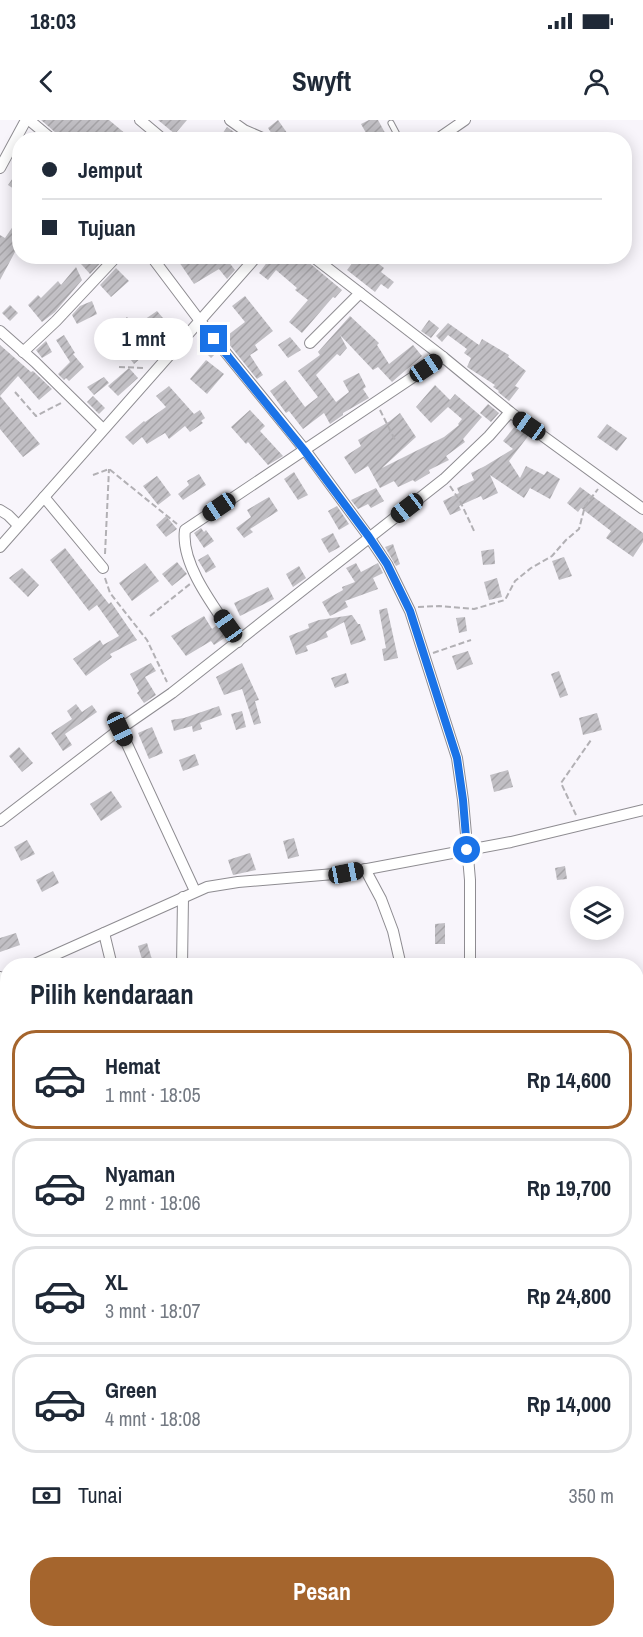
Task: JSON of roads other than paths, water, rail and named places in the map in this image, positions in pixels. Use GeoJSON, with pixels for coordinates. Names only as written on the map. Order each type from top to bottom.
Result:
{"type":"FeatureCollection","features":[{"type":"Feature","properties":{"kind":"street"},"geometry":{"type":"LineString","coordinates":[[27,120],[43,132]]}},
{"type":"Feature","properties":{"kind":"street"},"geometry":{"type":"LineString","coordinates":[[140,120],[154,132]]}},
{"type":"Feature","properties":{"kind":"street"},"geometry":{"type":"LineString","coordinates":[[230,120],[249,132]]}},
{"type":"Feature","properties":{"kind":"street"},"geometry":{"type":"LineString","coordinates":[[448,132],[465,120]]}},
{"type":"Feature","properties":{"kind":"street"},"geometry":{"type":"LineString","coordinates":[[0,168],[12,147]]}},
{"type":"Feature","properties":{"kind":"street"},"geometry":{"type":"LineString","coordinates":[[23,352],[56,321],[109,264]]}},
{"type":"Feature","properties":{"kind":"street"},"geometry":{"type":"LineString","coordinates":[[157,264],[304,450],[369,537],[387,564],[410,611],[457,758],[470,880],[470,958]]}},
{"type":"Feature","properties":{"kind":"street"},"geometry":{"type":"LineString","coordinates":[[0,546],[250,264]]}},
{"type":"Feature","properties":{"kind":"street"},"geometry":{"type":"LineString","coordinates":[[322,264],[510,412],[643,509]]}},
{"type":"Feature","properties":{"kind":"street"},"geometry":{"type":"LineString","coordinates":[[310,343],[360,293]]}},
{"type":"Feature","properties":{"kind":"street"},"geometry":{"type":"LineString","coordinates":[[0,331],[103,429]]}},
{"type":"Feature","properties":{"kind":"street"},"geometry":{"type":"LineString","coordinates":[[238,642],[196,579],[186,545],[185,530],[443,357]]}},
{"type":"Feature","properties":{"kind":"street"},"geometry":{"type":"LineString","coordinates":[[0,821],[120,729],[172,693],[444,479],[510,412]]}},
{"type":"Feature","properties":{"kind":"street"},"geometry":{"type":"LineString","coordinates":[[44,497],[103,568]]}},
{"type":"Feature","properties":{"kind":"street"},"geometry":{"type":"LineString","coordinates":[[0,510],[9,515],[18,525]]}},
{"type":"Feature","properties":{"kind":"street"},"geometry":{"type":"LineString","coordinates":[[120,729],[195,891]]}},
{"type":"Feature","properties":{"kind":"street"},"geometry":{"type":"LineString","coordinates":[[48,958],[195,891],[218,885],[324,876],[365,869],[511,842],[643,810]]}},
{"type":"Feature","properties":{"kind":"street"},"geometry":{"type":"LineString","coordinates":[[365,869],[381,899],[393,931],[398,958]]}},
{"type":"Feature","properties":{"kind":"street"},"geometry":{"type":"LineString","coordinates":[[182,958],[183,897]]}},
{"type":"Feature","properties":{"kind":"street"},"geometry":{"type":"LineString","coordinates":[[104,933],[110,958]]}},
{"type":"Feature","properties":{"kind":"lane"},"geometry":{"type":"LineString","coordinates":[[391,123],[396,132]]}}]}
